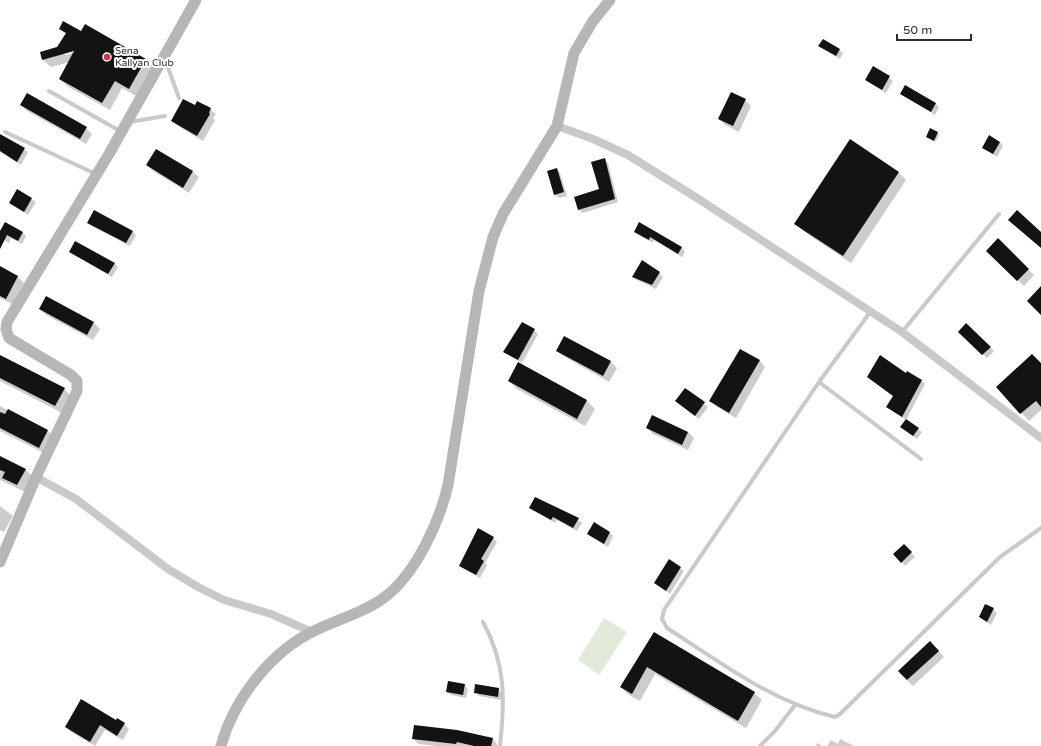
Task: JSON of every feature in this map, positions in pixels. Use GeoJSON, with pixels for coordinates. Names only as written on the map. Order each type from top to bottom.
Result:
{"type":"FeatureCollection","features":[{"type":"Feature","properties":{"kind":"main road"},"geometry":{"type":"LineString","coordinates":[[0,562],[36,477],[77,391],[77,381],[71,375],[9,338],[6,329],[7,322],[127,122],[196,0]]}},
{"type":"Feature","properties":{"kind":"main road"},"geometry":{"type":"LineString","coordinates":[[220,746],[226,729],[237,707],[261,675],[285,649],[312,632],[363,609],[385,597],[405,576],[428,539],[443,505],[448,485],[479,291],[493,237],[503,214],[557,126],[574,53],[593,21],[610,0]]}},
{"type":"Feature","properties":{"kind":"street"},"geometry":{"type":"LineString","coordinates":[[557,126],[593,139],[628,156],[871,311],[902,332],[1041,438]]}},
{"type":"Feature","properties":{"kind":"street"},"geometry":{"type":"LineString","coordinates":[[36,477],[76,499],[168,568],[198,587],[224,600],[271,614],[312,632]]}},
{"type":"Feature","properties":{"kind":"lane"},"geometry":{"type":"LineString","coordinates":[[164,55],[179,98]]}},
{"type":"Feature","properties":{"kind":"lane"},"geometry":{"type":"LineString","coordinates":[[49,91],[120,132]]}},
{"type":"Feature","properties":{"kind":"lane"},"geometry":{"type":"LineString","coordinates":[[127,122],[165,116]]}},
{"type":"Feature","properties":{"kind":"lane"},"geometry":{"type":"LineString","coordinates":[[5,132],[96,174]]}},
{"type":"Feature","properties":{"kind":"lane"},"geometry":{"type":"LineString","coordinates":[[902,332],[999,214]]}},
{"type":"Feature","properties":{"kind":"lane"},"geometry":{"type":"LineString","coordinates":[[871,311],[818,382],[664,610],[662,619],[667,628],[770,693],[795,704],[835,717],[840,714],[1000,557],[1041,528]]}},
{"type":"Feature","properties":{"kind":"lane"},"geometry":{"type":"LineString","coordinates":[[818,382],[921,459]]}},
{"type":"Feature","properties":{"kind":"lane"},"geometry":{"type":"LineString","coordinates":[[483,622],[502,673],[503,718],[500,746]]}},
{"type":"Feature","properties":{"kind":"lane"},"geometry":{"type":"LineString","coordinates":[[760,746],[775,732],[795,704]]}},
{"type":"Feature","properties":{"kind":"green space"},"geometry":{"type":"Polygon","coordinates":[[[604,618],[627,632],[599,675],[578,660],[604,618]]]}},
{"type":"Feature","properties":{"kind":"building"},"geometry":{"type":"Polygon","coordinates":[[[63,21],[81,31],[85,24],[146,59],[129,89],[115,81],[102,103],[59,79],[74,51],[42,60],[40,52],[57,47],[66,33],[59,29],[63,21]]]}},
{"type":"Feature","properties":{"kind":"building"},"geometry":{"type":"Polygon","coordinates":[[[823,39],[840,49],[836,56],[818,46],[823,39]]]}},
{"type":"Feature","properties":{"kind":"building"},"geometry":{"type":"Polygon","coordinates":[[[873,66],[890,76],[882,90],[865,80],[873,66]]]}},
{"type":"Feature","properties":{"kind":"building"},"geometry":{"type":"Polygon","coordinates":[[[905,85],[936,103],[931,112],[900,94],[905,85]]]}},
{"type":"Feature","properties":{"kind":"building"},"geometry":{"type":"Polygon","coordinates":[[[731,92],[746,99],[733,126],[718,119],[731,92]]]}},
{"type":"Feature","properties":{"kind":"building"},"geometry":{"type":"Polygon","coordinates":[[[27,93],[87,127],[80,139],[20,105],[27,93]]]}},
{"type":"Feature","properties":{"kind":"building"},"geometry":{"type":"Polygon","coordinates":[[[183,99],[195,105],[197,101],[211,108],[210,114],[197,136],[171,121],[183,99]]]}},
{"type":"Feature","properties":{"kind":"building"},"geometry":{"type":"Polygon","coordinates":[[[930,128],[938,132],[934,141],[926,137],[930,128]]]}},
{"type":"Feature","properties":{"kind":"building"},"geometry":{"type":"Polygon","coordinates":[[[0,134],[25,148],[17,162],[0,151],[0,134]]]}},
{"type":"Feature","properties":{"kind":"building"},"geometry":{"type":"Polygon","coordinates":[[[989,135],[1000,142],[993,154],[982,148],[989,135]]]}},
{"type":"Feature","properties":{"kind":"building"},"geometry":{"type":"Polygon","coordinates":[[[850,139],[899,172],[843,256],[794,224],[850,139]]]}},
{"type":"Feature","properties":{"kind":"building"},"geometry":{"type":"Polygon","coordinates":[[[156,149],[193,171],[183,188],[146,165],[156,149]]]}},
{"type":"Feature","properties":{"kind":"building"},"geometry":{"type":"Polygon","coordinates":[[[605,158],[615,199],[578,210],[574,197],[599,189],[591,162],[605,158]]]}},
{"type":"Feature","properties":{"kind":"building"},"geometry":{"type":"Polygon","coordinates":[[[557,168],[564,192],[554,195],[547,171],[557,168]]]}},
{"type":"Feature","properties":{"kind":"building"},"geometry":{"type":"Polygon","coordinates":[[[17,189],[32,198],[24,212],[9,203],[17,189]]]}},
{"type":"Feature","properties":{"kind":"building"},"geometry":{"type":"Polygon","coordinates":[[[94,210],[133,231],[126,243],[87,223],[94,210]]]}},
{"type":"Feature","properties":{"kind":"building"},"geometry":{"type":"Polygon","coordinates":[[[1017,210],[1041,232],[1041,248],[1008,220],[1017,210]]]}},
{"type":"Feature","properties":{"kind":"building"},"geometry":{"type":"Polygon","coordinates":[[[5,222],[23,232],[18,241],[7,235],[0,249],[0,231],[5,222]]]}},
{"type":"Feature","properties":{"kind":"building"},"geometry":{"type":"Polygon","coordinates":[[[639,222],[682,247],[678,254],[650,237],[649,240],[634,232],[639,222]]]}},
{"type":"Feature","properties":{"kind":"building"},"geometry":{"type":"Polygon","coordinates":[[[998,238],[1029,269],[1017,281],[986,251],[998,238]]]}},
{"type":"Feature","properties":{"kind":"building"},"geometry":{"type":"Polygon","coordinates":[[[75,241],[115,263],[108,274],[69,252],[75,241]]]}},
{"type":"Feature","properties":{"kind":"building"},"geometry":{"type":"Polygon","coordinates":[[[642,260],[660,272],[652,285],[632,277],[642,260]]]}},
{"type":"Feature","properties":{"kind":"building"},"geometry":{"type":"Polygon","coordinates":[[[0,266],[18,276],[6,299],[0,296],[0,266]]]}},
{"type":"Feature","properties":{"kind":"building"},"geometry":{"type":"Polygon","coordinates":[[[1041,286],[1041,315],[1027,301],[1041,286]]]}},
{"type":"Feature","properties":{"kind":"building"},"geometry":{"type":"Polygon","coordinates":[[[46,296],[94,322],[87,335],[39,309],[46,296]]]}},
{"type":"Feature","properties":{"kind":"building"},"geometry":{"type":"Polygon","coordinates":[[[522,322],[535,329],[518,360],[503,352],[522,322]]]}},
{"type":"Feature","properties":{"kind":"building"},"geometry":{"type":"Polygon","coordinates":[[[966,323],[991,347],[982,355],[958,332],[966,323]]]}},
{"type":"Feature","properties":{"kind":"building"},"geometry":{"type":"Polygon","coordinates":[[[564,336],[611,361],[603,376],[556,351],[564,336]]]}},
{"type":"Feature","properties":{"kind":"building"},"geometry":{"type":"Polygon","coordinates":[[[740,349],[760,360],[729,413],[709,401],[740,349]]]}},
{"type":"Feature","properties":{"kind":"building"},"geometry":{"type":"Polygon","coordinates":[[[1032,354],[1041,363],[1041,407],[1036,401],[1020,414],[996,387],[1032,354]]]}},
{"type":"Feature","properties":{"kind":"building"},"geometry":{"type":"Polygon","coordinates":[[[0,355],[65,388],[55,406],[0,378],[0,355]]]}},
{"type":"Feature","properties":{"kind":"building"},"geometry":{"type":"Polygon","coordinates":[[[880,355],[906,373],[907,371],[922,380],[902,417],[886,407],[893,396],[867,377],[880,355]]]}},
{"type":"Feature","properties":{"kind":"building"},"geometry":{"type":"Polygon","coordinates":[[[518,362],[587,400],[577,419],[508,381],[518,362]]]}},
{"type":"Feature","properties":{"kind":"building"},"geometry":{"type":"Polygon","coordinates":[[[685,388],[705,402],[695,416],[675,401],[685,388]]]}},
{"type":"Feature","properties":{"kind":"building"},"geometry":{"type":"Polygon","coordinates":[[[8,409],[48,430],[39,448],[0,428],[0,412],[5,414],[8,409]]]}},
{"type":"Feature","properties":{"kind":"building"},"geometry":{"type":"Polygon","coordinates":[[[652,415],[688,432],[682,445],[646,428],[652,415]]]}},
{"type":"Feature","properties":{"kind":"building"},"geometry":{"type":"Polygon","coordinates":[[[906,419],[919,428],[913,436],[900,427],[906,419]]]}},
{"type":"Feature","properties":{"kind":"building"},"geometry":{"type":"Polygon","coordinates":[[[0,456],[26,469],[17,485],[2,478],[5,472],[0,470],[0,456]]]}},
{"type":"Feature","properties":{"kind":"building"},"geometry":{"type":"Polygon","coordinates":[[[535,497],[579,518],[573,528],[553,517],[551,520],[529,508],[535,497]]]}},
{"type":"Feature","properties":{"kind":"building"},"geometry":{"type":"Polygon","coordinates":[[[594,522],[610,532],[604,544],[587,534],[594,522]]]}},
{"type":"Feature","properties":{"kind":"building"},"geometry":{"type":"Polygon","coordinates":[[[478,528],[494,537],[481,559],[484,561],[476,575],[459,566],[478,528]]]}},
{"type":"Feature","properties":{"kind":"building"},"geometry":{"type":"Polygon","coordinates":[[[904,544],[912,552],[901,563],[893,554],[904,544]]]}},
{"type":"Feature","properties":{"kind":"building"},"geometry":{"type":"Polygon","coordinates":[[[669,559],[681,567],[666,591],[654,583],[669,559]]]}},
{"type":"Feature","properties":{"kind":"building"},"geometry":{"type":"Polygon","coordinates":[[[985,604],[994,608],[987,622],[979,617],[985,604]]]}},
{"type":"Feature","properties":{"kind":"building"},"geometry":{"type":"Polygon","coordinates":[[[654,632],[755,692],[738,721],[647,667],[632,694],[620,687],[654,632]]]}},
{"type":"Feature","properties":{"kind":"building"},"geometry":{"type":"Polygon","coordinates":[[[930,641],[939,651],[907,680],[898,671],[930,641]]]}},
{"type":"Feature","properties":{"kind":"building"},"geometry":{"type":"Polygon","coordinates":[[[448,681],[465,684],[463,695],[446,692],[448,681]]]}},
{"type":"Feature","properties":{"kind":"building"},"geometry":{"type":"Polygon","coordinates":[[[475,684],[499,688],[498,697],[474,693],[475,684]]]}},
{"type":"Feature","properties":{"kind":"building"},"geometry":{"type":"Polygon","coordinates":[[[81,699],[116,720],[117,718],[125,723],[117,736],[100,725],[90,742],[65,727],[81,699]]]}},
{"type":"Feature","properties":{"kind":"building"},"geometry":{"type":"Polygon","coordinates":[[[414,725],[457,730],[493,738],[491,746],[474,746],[457,742],[456,744],[412,739],[414,725]]]}},
{"type":"Feature","properties":{"kind":"place","name":"Sena Kallyan Club"},"geometry":{"type":"Point","coordinates":[107,57]}}]}
